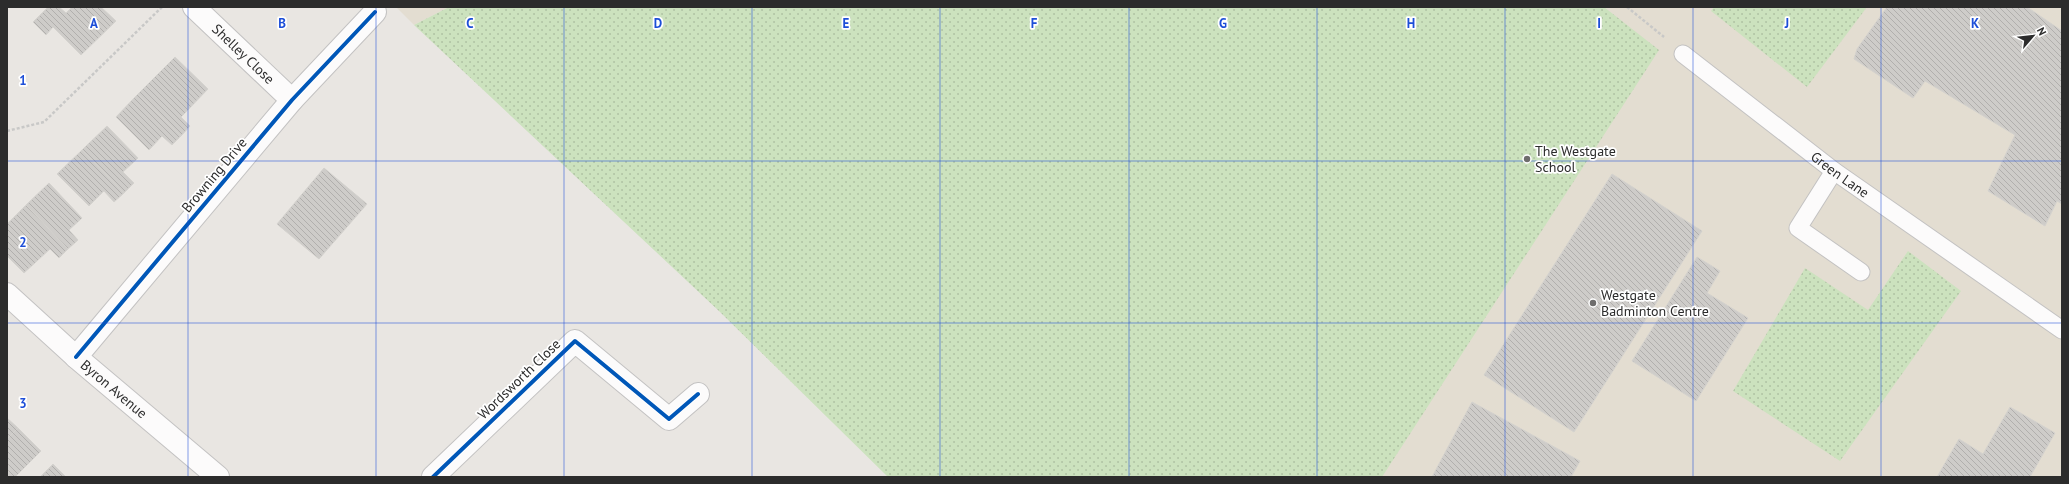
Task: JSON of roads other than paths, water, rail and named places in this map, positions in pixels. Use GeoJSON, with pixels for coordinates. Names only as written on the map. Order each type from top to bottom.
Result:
{"type":"FeatureCollection","features":[{"type":"Feature","properties":{"kind":"street","name":"Shelley Close"},"geometry":{"type":"LineString","coordinates":[[194,7],[292,100]]}},
{"type":"Feature","properties":{"kind":"street","name":"Browning Drive"},"geometry":{"type":"LineString","coordinates":[[76,356],[292,100],[378,10]]}},
{"type":"Feature","properties":{"kind":"street","name":"Byron Avenue"},"geometry":{"type":"LineString","coordinates":[[7,294],[76,356],[218,477]]}},
{"type":"Feature","properties":{"kind":"street","name":"Wordsworth Close"},"geometry":{"type":"LineString","coordinates":[[433,477],[575,341],[669,420],[698,394]]}},
{"type":"Feature","properties":{"kind":"lane","name":"Green Lane"},"geometry":{"type":"LineString","coordinates":[[1683,54],[1834,171],[2062,330]]}},
{"type":"Feature","properties":{"kind":"lane"},"geometry":{"type":"LineString","coordinates":[[1834,171],[1798,228],[1861,272]]}},
{"type":"Feature","properties":{"kind":"place","name":"The Westgate School"},"geometry":{"type":"Point","coordinates":[1527,159]}},
{"type":"Feature","properties":{"kind":"place","name":"Westgate Badminton Centre"},"geometry":{"type":"Point","coordinates":[1593,303]}}]}
